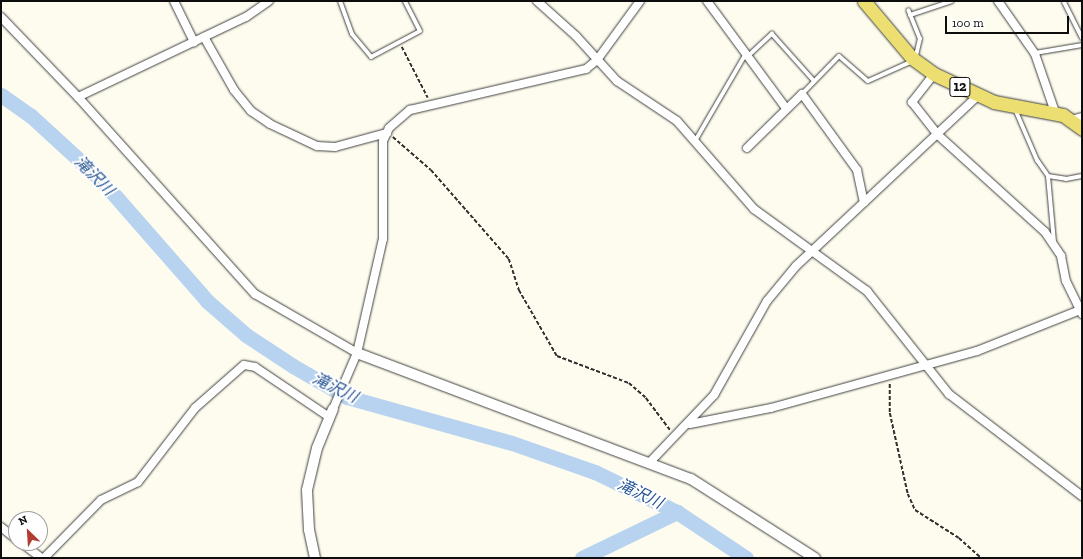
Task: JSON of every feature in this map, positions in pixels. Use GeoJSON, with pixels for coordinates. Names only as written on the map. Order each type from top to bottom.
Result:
{"type":"FeatureCollection","features":[{"type":"Feature","properties":{"kind":"main road","name":"12"},"geometry":{"type":"LineString","coordinates":[[864,1],[915,60],[934,74],[980,96],[1014,106],[1055,112],[1077,119],[1082,128]]}},
{"type":"Feature","properties":{"kind":"street"},"geometry":{"type":"LineString","coordinates":[[174,1],[194,42]]}},
{"type":"Feature","properties":{"kind":"street"},"geometry":{"type":"LineString","coordinates":[[78,96],[246,17],[269,1]]}},
{"type":"Feature","properties":{"kind":"street"},"geometry":{"type":"LineString","coordinates":[[537,1],[617,81],[665,110],[695,141],[741,196],[867,291],[949,394],[1082,496]]}},
{"type":"Feature","properties":{"kind":"street"},"geometry":{"type":"LineString","coordinates":[[315,558],[308,530],[307,490],[317,448],[357,353],[383,239],[384,141],[387,133],[410,110],[574,74],[597,60],[640,1]]}},
{"type":"Feature","properties":{"kind":"street"},"geometry":{"type":"LineString","coordinates":[[708,1],[746,56],[786,108]]}},
{"type":"Feature","properties":{"kind":"street"},"geometry":{"type":"LineString","coordinates":[[998,1],[1035,54],[1055,112]]}},
{"type":"Feature","properties":{"kind":"street"},"geometry":{"type":"LineString","coordinates":[[1,18],[78,96],[255,294],[317,333],[357,353],[650,462],[691,479],[815,558]]}},
{"type":"Feature","properties":{"kind":"street"},"geometry":{"type":"LineString","coordinates":[[204,37],[234,90],[251,110],[270,124],[317,146],[335,147],[387,133]]}},
{"type":"Feature","properties":{"kind":"street"},"geometry":{"type":"LineString","coordinates":[[690,424],[771,408],[925,365],[1014,339],[1081,311],[1055,245],[1021,207],[938,135],[912,102],[934,74]]}},
{"type":"Feature","properties":{"kind":"street"},"geometry":{"type":"LineString","coordinates":[[747,148],[786,108],[802,94],[857,170],[864,202]]}},
{"type":"Feature","properties":{"kind":"street"},"geometry":{"type":"LineString","coordinates":[[650,462],[690,424],[714,394],[767,301],[812,250],[980,96]]}},
{"type":"Feature","properties":{"kind":"street"},"geometry":{"type":"LineString","coordinates":[[33,551],[42,558],[101,500],[138,482],[195,408],[244,365],[255,367],[331,413]]}},
{"type":"Feature","properties":{"kind":"lane"},"geometry":{"type":"LineString","coordinates":[[340,1],[352,34],[371,57],[400,43],[420,30],[405,1]]}},
{"type":"Feature","properties":{"kind":"lane"},"geometry":{"type":"LineString","coordinates":[[802,94],[839,56],[868,81],[915,60],[920,39],[909,12],[952,1]]}},
{"type":"Feature","properties":{"kind":"lane"},"geometry":{"type":"LineString","coordinates":[[1064,2],[1082,38]]}},
{"type":"Feature","properties":{"kind":"lane"},"geometry":{"type":"LineString","coordinates":[[695,141],[746,56],[772,34],[814,81]]}},
{"type":"Feature","properties":{"kind":"lane"},"geometry":{"type":"LineString","coordinates":[[1035,54],[1082,45]]}},
{"type":"Feature","properties":{"kind":"lane"},"geometry":{"type":"LineString","coordinates":[[1014,106],[1037,160],[1048,176],[1055,245]]}},
{"type":"Feature","properties":{"kind":"lane"},"geometry":{"type":"LineString","coordinates":[[1048,176],[1081,179]]}},
{"type":"Feature","properties":{"kind":"path"},"geometry":{"type":"LineString","coordinates":[[400,43],[432,105]]}},
{"type":"Feature","properties":{"kind":"path"},"geometry":{"type":"LineString","coordinates":[[387,133],[431,170],[509,259],[518,290],[557,356],[629,383],[646,398],[675,438]]}},
{"type":"Feature","properties":{"kind":"path"},"geometry":{"type":"LineString","coordinates":[[890,374],[890,413],[908,494],[915,510],[959,538],[981,558]]}},
{"type":"Feature","properties":{"kind":"waterway","name":"滝沢川"},"geometry":{"type":"LineString","coordinates":[[1,95],[30,115],[103,182],[207,301],[246,335],[293,366],[347,397],[512,443],[595,472],[677,512],[746,558]]}},
{"type":"Feature","properties":{"kind":"waterway"},"geometry":{"type":"LineString","coordinates":[[582,558],[677,512]]}}]}
